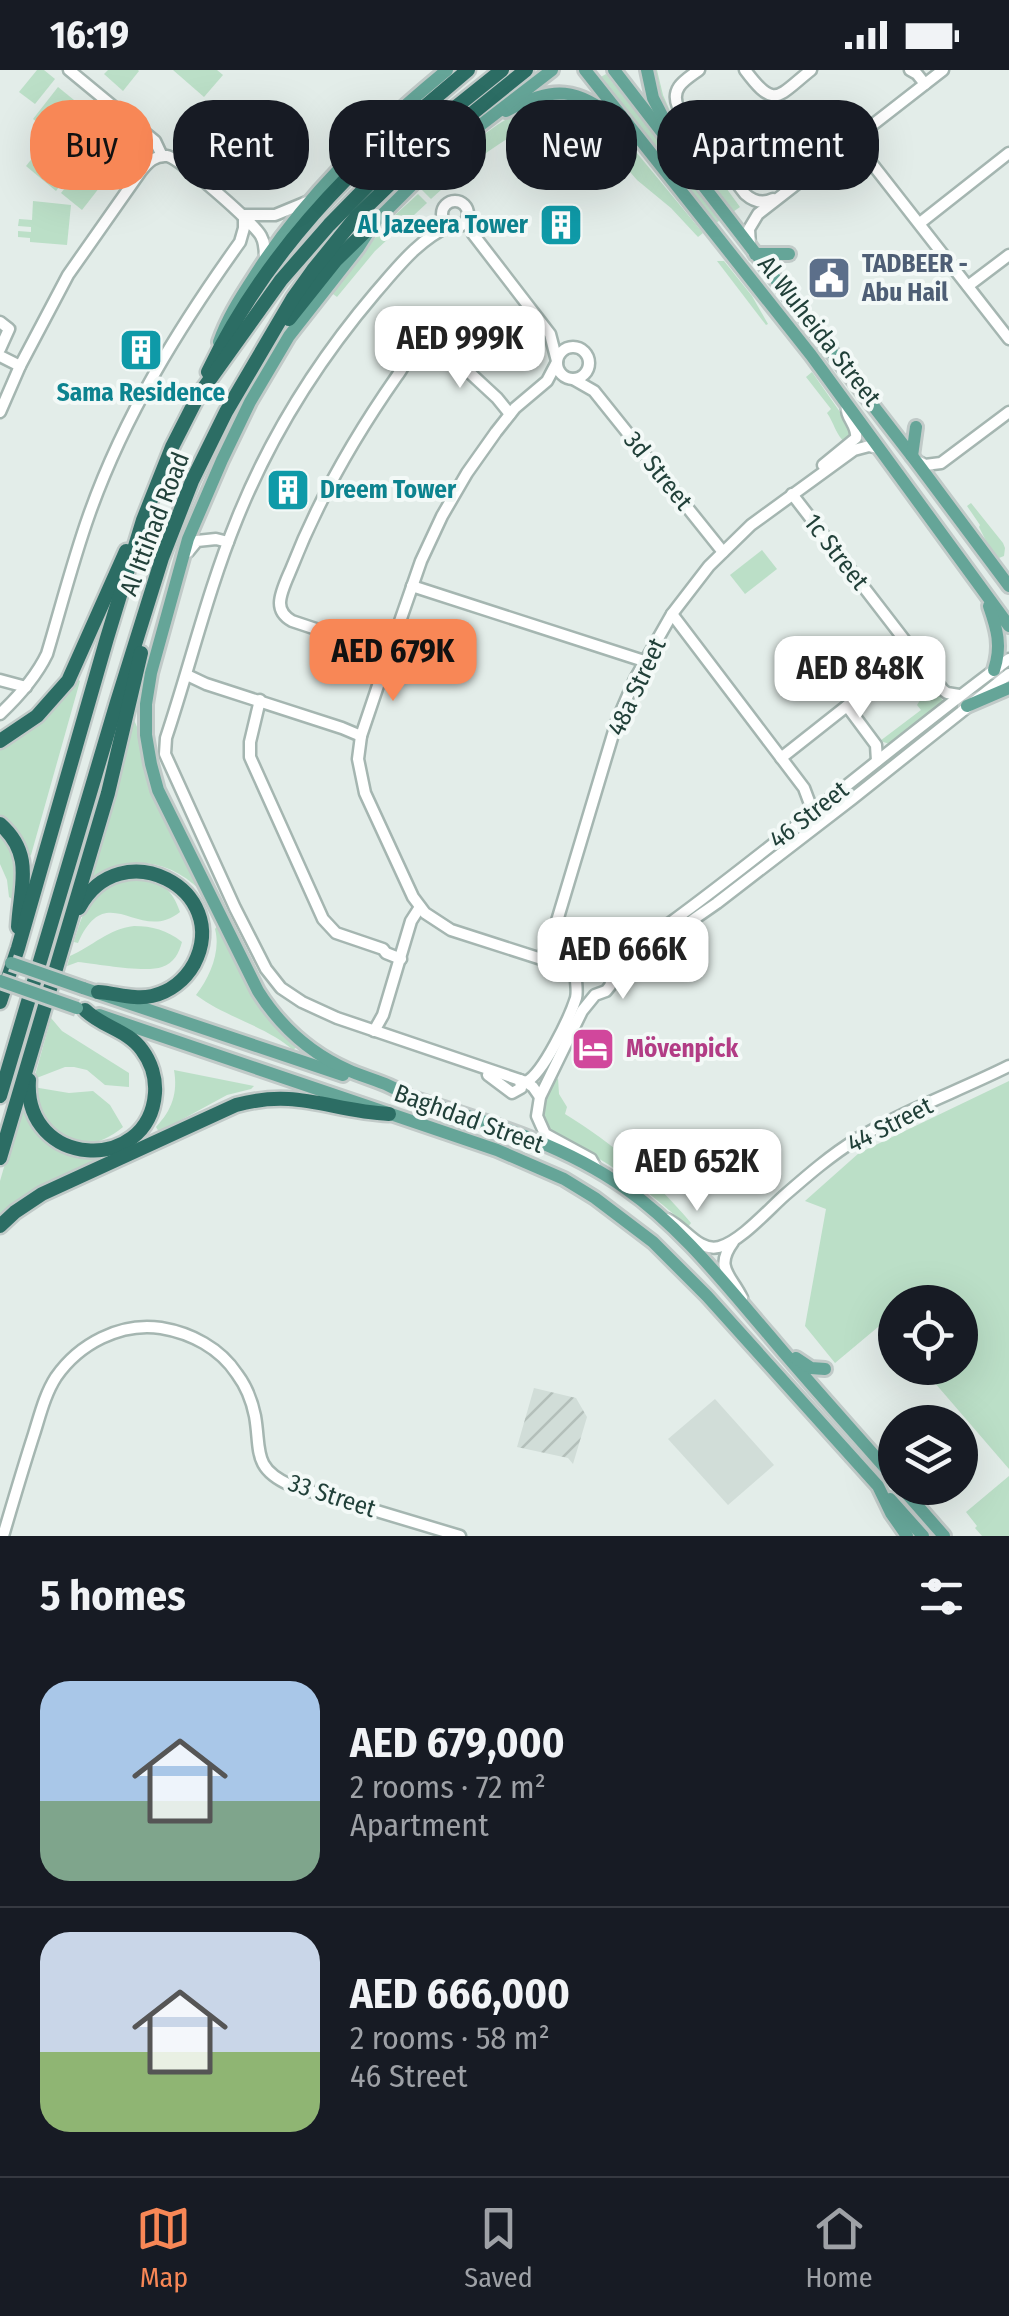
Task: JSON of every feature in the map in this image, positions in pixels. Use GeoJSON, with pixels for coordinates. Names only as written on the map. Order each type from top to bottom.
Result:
{"type":"FeatureCollection","features":[{"type":"Feature","properties":{"kind":"highway"},"geometry":{"type":"LineString","coordinates":[[198,396],[217,354],[279,259],[323,204],[367,158],[468,70]]}},
{"type":"Feature","properties":{"kind":"highway","name":"Al Ittihad Road"},"geometry":{"type":"LineString","coordinates":[[0,1002],[143,520],[172,447],[198,396],[270,295],[329,225],[396,158],[502,70]]}},
{"type":"Feature","properties":{"kind":"highway","name":"Al Ittihad Road"},"geometry":{"type":"LineString","coordinates":[[0,1096],[154,586],[192,481],[226,412],[313,270],[356,217],[418,156],[526,70]]}},
{"type":"Feature","properties":{"kind":"highway"},"geometry":{"type":"LineString","coordinates":[[264,346],[336,260],[374,223]]}},
{"type":"Feature","properties":{"kind":"highway"},"geometry":{"type":"LineString","coordinates":[[0,741],[38,716],[68,681],[112,578],[143,520]]}},
{"type":"Feature","properties":{"kind":"highway"},"geometry":{"type":"LineString","coordinates":[[0,1158],[108,793],[154,586]]}},
{"type":"Feature","properties":{"kind":"highway"},"geometry":{"type":"LineString","coordinates":[[0,824],[15,840],[23,858],[18,948]]}},
{"type":"Feature","properties":{"kind":"highway"},"geometry":{"type":"LineString","coordinates":[[65,940],[86,896],[120,873],[144,871],[164,876],[192,900],[199,917],[200,944],[195,961],[182,980],[145,997],[90,990]]}},
{"type":"Feature","properties":{"kind":"highway"},"geometry":{"type":"LineString","coordinates":[[38,1036],[28,1089],[31,1108],[41,1127],[56,1141],[81,1150],[110,1149],[125,1142],[142,1127],[150,1113],[155,1092],[152,1070],[134,1040],[81,1009]]}},
{"type":"Feature","properties":{"kind":"highway"},"geometry":{"type":"LineString","coordinates":[[0,1226],[42,1194],[236,1105],[288,1097],[389,1114]]}},
{"type":"Feature","properties":{"kind":"main road"},"geometry":{"type":"LineString","coordinates":[[217,354],[230,316],[265,259],[310,200],[384,125],[446,70]]}},
{"type":"Feature","properties":{"kind":"main road"},"geometry":{"type":"LineString","coordinates":[[486,120],[552,70]]}},
{"type":"Feature","properties":{"kind":"main road","name":"Al Wuheida Street"},"geometry":{"type":"LineString","coordinates":[[586,70],[811,355],[1009,626]]}},
{"type":"Feature","properties":{"kind":"main road","name":"Al Wuheida Street"},"geometry":{"type":"LineString","coordinates":[[614,70],[657,125]]}},
{"type":"Feature","properties":{"kind":"main road"},"geometry":{"type":"LineString","coordinates":[[647,70],[657,106]]}},
{"type":"Feature","properties":{"kind":"main road"},"geometry":{"type":"LineString","coordinates":[[486,122],[538,96],[562,92],[592,101],[638,138]]}},
{"type":"Feature","properties":{"kind":"main road"},"geometry":{"type":"LineString","coordinates":[[405,190],[374,223],[307,312],[272,364],[235,431],[188,539],[146,704],[148,750],[164,802],[252,980],[272,1011],[317,1053],[407,1096]]}},
{"type":"Feature","properties":{"kind":"main road","name":"Al Wuheida Street"},"geometry":{"type":"LineString","coordinates":[[707,190],[1006,581]]}},
{"type":"Feature","properties":{"kind":"main road"},"geometry":{"type":"LineString","coordinates":[[753,251],[789,254]]}},
{"type":"Feature","properties":{"kind":"main road"},"geometry":{"type":"LineString","coordinates":[[914,458],[916,427]]}},
{"type":"Feature","properties":{"kind":"main road"},"geometry":{"type":"LineString","coordinates":[[957,557],[968,562],[1009,612]]}},
{"type":"Feature","properties":{"kind":"main road"},"geometry":{"type":"LineString","coordinates":[[984,594],[999,637],[994,670]]}},
{"type":"Feature","properties":{"kind":"main road"},"geometry":{"type":"LineString","coordinates":[[963,700],[1009,688]]}},
{"type":"Feature","properties":{"kind":"main road","name":"Baghdad Street"},"geometry":{"type":"LineString","coordinates":[[0,960],[407,1096],[520,1136],[597,1171],[662,1218],[878,1460]]}},
{"type":"Feature","properties":{"kind":"main road","name":"Baghdad Street"},"geometry":{"type":"LineString","coordinates":[[0,981],[497,1150],[580,1188],[653,1242],[707,1296],[878,1486]]}},
{"type":"Feature","properties":{"kind":"main road"},"geometry":{"type":"LineString","coordinates":[[772,1339],[807,1367],[825,1369]]}},
{"type":"Feature","properties":{"kind":"main road","name":"Baghdad Street"},"geometry":{"type":"LineString","coordinates":[[887,1505],[907,1536]]}},
{"type":"Feature","properties":{"kind":"main road"},"geometry":{"type":"LineString","coordinates":[[895,1505],[923,1536]]}},
{"type":"Feature","properties":{"kind":"main road"},"geometry":{"type":"LineString","coordinates":[[918,1505],[944,1536]]}},
{"type":"Feature","properties":{"kind":"main road"},"geometry":{"type":"LineString","coordinates":[[918,1505],[951,1536]]}},
{"type":"Feature","properties":{"kind":"street"},"geometry":{"type":"LineString","coordinates":[[69,70],[155,141],[162,156]]}},
{"type":"Feature","properties":{"kind":"street"},"geometry":{"type":"LineString","coordinates":[[700,70],[678,88],[678,107],[750,198],[768,201],[783,194]]}},
{"type":"Feature","properties":{"kind":"street"},"geometry":{"type":"LineString","coordinates":[[744,70],[760,90],[774,96],[812,70]]}},
{"type":"Feature","properties":{"kind":"street"},"geometry":{"type":"LineString","coordinates":[[911,70],[922,86]]}},
{"type":"Feature","properties":{"kind":"street"},"geometry":{"type":"LineString","coordinates":[[879,120],[943,70]]}},
{"type":"Feature","properties":{"kind":"street"},"geometry":{"type":"LineString","coordinates":[[920,223],[1009,154]]}},
{"type":"Feature","properties":{"kind":"street"},"geometry":{"type":"LineString","coordinates":[[153,160],[162,156],[173,158]]}},
{"type":"Feature","properties":{"kind":"street"},"geometry":{"type":"LineString","coordinates":[[879,172],[1009,339]]}},
{"type":"Feature","properties":{"kind":"street"},"geometry":{"type":"LineString","coordinates":[[0,412],[68,276],[129,190]]}},
{"type":"Feature","properties":{"kind":"street"},"geometry":{"type":"LineString","coordinates":[[212,190],[262,237],[265,259]]}},
{"type":"Feature","properties":{"kind":"street"},"geometry":{"type":"LineString","coordinates":[[753,251],[750,224],[788,190]]}},
{"type":"Feature","properties":{"kind":"street"},"geometry":{"type":"LineString","coordinates":[[244,217],[275,215],[310,200]]}},
{"type":"Feature","properties":{"kind":"street"},"geometry":{"type":"LineString","coordinates":[[540,1097],[523,1081],[337,1018],[292,996],[273,979],[258,956],[167,760],[166,738],[227,545],[258,472],[299,398],[339,338],[368,301],[430,237],[444,206],[456,200],[464,205],[477,240],[550,334],[559,371],[571,379]]}},
{"type":"Feature","properties":{"kind":"street"},"geometry":{"type":"LineString","coordinates":[[442,214],[444,222],[477,240]]}},
{"type":"Feature","properties":{"kind":"street"},"geometry":{"type":"LineString","coordinates":[[0,714],[26,688],[47,654],[90,513],[133,412],[172,340],[240,242],[244,217]]}},
{"type":"Feature","properties":{"kind":"street"},"geometry":{"type":"LineString","coordinates":[[430,237],[463,224],[468,217]]}},
{"type":"Feature","properties":{"kind":"street"},"geometry":{"type":"LineString","coordinates":[[240,242],[262,237]]}},
{"type":"Feature","properties":{"kind":"street"},"geometry":{"type":"LineString","coordinates":[[968,286],[1009,254]]}},
{"type":"Feature","properties":{"kind":"street"},"geometry":{"type":"LineString","coordinates":[[0,322],[9,328],[0,352],[20,366]]}},
{"type":"Feature","properties":{"kind":"street"},"geometry":{"type":"LineString","coordinates":[[543,386],[583,376],[588,366],[585,352],[550,334]]}},
{"type":"Feature","properties":{"kind":"street"},"geometry":{"type":"LineString","coordinates":[[576,347],[566,348],[543,386],[513,411],[454,494],[412,586],[362,733],[358,759],[362,782],[422,910],[450,930],[551,962],[571,965],[592,957],[610,966],[613,976],[606,991],[596,995],[582,1012],[540,1097],[537,1116],[545,1134],[591,1159],[597,1171]]}},
{"type":"Feature","properties":{"kind":"street"},"geometry":{"type":"LineString","coordinates":[[388,654],[377,646],[292,621],[282,613],[280,601],[306,532],[331,482],[370,415],[408,360],[420,350],[435,348],[449,354],[513,411]]}},
{"type":"Feature","properties":{"kind":"street","name":"3d Street"},"geometry":{"type":"LineString","coordinates":[[588,366],[594,391]]}},
{"type":"Feature","properties":{"kind":"street","name":"3d Street"},"geometry":{"type":"LineString","coordinates":[[571,379],[594,391],[723,552]]}},
{"type":"Feature","properties":{"kind":"street","name":"48a Street"},"geometry":{"type":"LineString","coordinates":[[806,484],[815,471],[856,438],[856,429],[846,414],[847,403]]}},
{"type":"Feature","properties":{"kind":"street"},"geometry":{"type":"LineString","coordinates":[[936,489],[941,470],[957,453],[1009,412]]}},
{"type":"Feature","properties":{"kind":"street","name":"48a Street"},"geometry":{"type":"LineString","coordinates":[[551,962],[550,941],[617,722],[644,661],[672,614],[696,582],[750,525],[857,448],[880,448]]}},
{"type":"Feature","properties":{"kind":"street"},"geometry":{"type":"LineString","coordinates":[[914,458],[925,465],[936,465],[957,453]]}},
{"type":"Feature","properties":{"kind":"street","name":"1c Street"},"geometry":{"type":"LineString","coordinates":[[792,494],[942,690],[963,700]]}},
{"type":"Feature","properties":{"kind":"street"},"geometry":{"type":"LineString","coordinates":[[204,502],[198,528],[209,540]]}},
{"type":"Feature","properties":{"kind":"street"},"geometry":{"type":"LineString","coordinates":[[180,566],[192,544],[202,539],[227,545]]}},
{"type":"Feature","properties":{"kind":"street"},"geometry":{"type":"LineString","coordinates":[[412,586],[644,661]]}},
{"type":"Feature","properties":{"kind":"street"},"geometry":{"type":"LineString","coordinates":[[672,614],[804,788],[810,804],[809,816]]}},
{"type":"Feature","properties":{"kind":"street"},"geometry":{"type":"LineString","coordinates":[[781,758],[914,653]]}},
{"type":"Feature","properties":{"kind":"street","name":"46 Street"},"geometry":{"type":"LineString","coordinates":[[613,976],[623,963],[717,903],[852,800],[1009,659]]}},
{"type":"Feature","properties":{"kind":"street","name":"46 Street"},"geometry":{"type":"LineString","coordinates":[[602,959],[652,936],[895,747],[1009,674]]}},
{"type":"Feature","properties":{"kind":"street"},"geometry":{"type":"LineString","coordinates":[[186,679],[203,681],[348,732],[362,733]]}},
{"type":"Feature","properties":{"kind":"street"},"geometry":{"type":"LineString","coordinates":[[0,680],[26,688]]}},
{"type":"Feature","properties":{"kind":"street"},"geometry":{"type":"LineString","coordinates":[[0,680],[14,701]]}},
{"type":"Feature","properties":{"kind":"street"},"geometry":{"type":"LineString","coordinates":[[263,701],[250,742],[253,764],[323,919],[336,932],[402,955]]}},
{"type":"Feature","properties":{"kind":"street"},"geometry":{"type":"LineString","coordinates":[[847,706],[874,741],[877,762]]}},
{"type":"Feature","properties":{"kind":"street"},"geometry":{"type":"LineString","coordinates":[[874,741],[895,747]]}},
{"type":"Feature","properties":{"kind":"street"},"geometry":{"type":"LineString","coordinates":[[804,788],[818,796],[833,797]]}},
{"type":"Feature","properties":{"kind":"street"},"geometry":{"type":"LineString","coordinates":[[378,1032],[411,928],[422,910]]}},
{"type":"Feature","properties":{"kind":"street"},"geometry":{"type":"LineString","coordinates":[[551,962],[584,992],[596,995]]}},
{"type":"Feature","properties":{"kind":"street"},"geometry":{"type":"LineString","coordinates":[[523,1081],[536,1076],[543,1066],[572,1008],[576,970],[582,962]]}},
{"type":"Feature","properties":{"kind":"street","name":"44 Street"},"geometry":{"type":"LineString","coordinates":[[736,1238],[846,1146],[896,1118],[1009,1066]]}},
{"type":"Feature","properties":{"kind":"street"},"geometry":{"type":"LineString","coordinates":[[662,1218],[679,1225],[706,1247],[718,1247],[736,1238]]}},
{"type":"Feature","properties":{"kind":"street"},"geometry":{"type":"LineString","coordinates":[[736,1238],[726,1253],[724,1266],[740,1292],[742,1304]]}},
{"type":"Feature","properties":{"kind":"street","name":"33 Street"},"geometry":{"type":"LineString","coordinates":[[3,1536],[54,1381],[68,1362],[97,1340],[131,1328],[155,1327],[201,1341],[237,1373],[255,1417],[259,1455],[276,1478],[460,1536]]}},
{"type":"Feature","properties":{"kind":"shaded area"},"geometry":{"type":"Polygon","coordinates":[[[534,1388],[576,1398],[587,1417],[573,1464],[568,1458],[517,1447],[534,1388]]]}},
{"type":"Feature","properties":{"kind":"shaded area"},"geometry":{"type":"Polygon","coordinates":[[[715,1399],[774,1465],[728,1505],[668,1439],[715,1399]]]}},
{"type":"Feature","properties":{"kind":"green space"},"geometry":{"type":"Polygon","coordinates":[[[37,70],[44,70],[55,79],[38,100],[30,100],[19,92],[37,70]]]}},
{"type":"Feature","properties":{"kind":"green space"},"geometry":{"type":"Polygon","coordinates":[[[108,70],[139,71],[123,91],[104,74],[108,70]]]}},
{"type":"Feature","properties":{"kind":"green space"},"geometry":{"type":"Polygon","coordinates":[[[173,70],[217,70],[223,75],[204,97],[173,70]]]}},
{"type":"Feature","properties":{"kind":"green space"},"geometry":{"type":"Polygon","coordinates":[[[650,70],[657,70],[665,100],[660,100],[650,70]]]}},
{"type":"Feature","properties":{"kind":"green space"},"geometry":{"type":"Polygon","coordinates":[[[606,74],[626,100],[616,100],[599,78],[606,74]]]}},
{"type":"Feature","properties":{"kind":"green space"},"geometry":{"type":"Polygon","coordinates":[[[58,87],[74,100],[48,100],[58,87]]]}},
{"type":"Feature","properties":{"kind":"green space"},"geometry":{"type":"Polygon","coordinates":[[[637,114],[657,139],[657,151],[637,126],[637,114]]]}},
{"type":"Feature","properties":{"kind":"green space"},"geometry":{"type":"Polygon","coordinates":[[[506,119],[506,140],[486,154],[486,134],[506,119]]]}},
{"type":"Feature","properties":{"kind":"green space"},"geometry":{"type":"Polygon","coordinates":[[[637,153],[657,177],[657,190],[667,190],[703,233],[698,237],[637,180],[637,153]]]}},
{"type":"Feature","properties":{"kind":"green space"},"geometry":{"type":"Polygon","coordinates":[[[63,190],[98,190],[82,210],[61,193],[63,190]]]}},
{"type":"Feature","properties":{"kind":"green space"},"geometry":{"type":"Polygon","coordinates":[[[422,190],[442,190],[431,199],[422,190]]]}},
{"type":"Feature","properties":{"kind":"green space"},"geometry":{"type":"Polygon","coordinates":[[[688,190],[697,190],[720,220],[715,224],[688,190]]]}},
{"type":"Feature","properties":{"kind":"green space"},"geometry":{"type":"Polygon","coordinates":[[[714,190],[728,190],[740,207],[730,214],[714,190]]]}},
{"type":"Feature","properties":{"kind":"green space"},"geometry":{"type":"Polygon","coordinates":[[[418,194],[427,203],[375,251],[337,297],[329,291],[395,215],[418,194]]]}},
{"type":"Feature","properties":{"kind":"green space"},"geometry":{"type":"Polygon","coordinates":[[[33,201],[71,205],[67,245],[30,242],[30,238],[18,237],[18,231],[31,232],[31,227],[18,226],[19,219],[32,220],[33,201]]]}},
{"type":"Feature","properties":{"kind":"green space"},"geometry":{"type":"Polygon","coordinates":[[[717,261],[724,261],[768,324],[766,325],[717,261]]]}},
{"type":"Feature","properties":{"kind":"green space"},"geometry":{"type":"Polygon","coordinates":[[[812,372],[854,432],[854,437],[845,442],[827,413],[831,409],[806,377],[812,372]]]}},
{"type":"Feature","properties":{"kind":"green space"},"geometry":{"type":"Polygon","coordinates":[[[971,503],[1003,543],[1004,556],[999,558],[988,545],[967,506],[971,503]]]}},
{"type":"Feature","properties":{"kind":"green space"},"geometry":{"type":"Polygon","coordinates":[[[762,550],[777,569],[745,594],[730,575],[762,550]]]}},
{"type":"Feature","properties":{"kind":"green space"},"geometry":{"type":"Polygon","coordinates":[[[914,660],[944,702],[893,745],[880,741],[921,710],[917,705],[922,697],[919,683],[907,666],[914,660]]]}},
{"type":"Feature","properties":{"kind":"green space"},"geometry":{"type":"Polygon","coordinates":[[[77,679],[80,681],[28,857],[18,834],[0,816],[0,748],[43,718],[77,679]]]}},
{"type":"Feature","properties":{"kind":"green space"},"geometry":{"type":"Polygon","coordinates":[[[133,719],[152,787],[200,890],[169,869],[146,863],[122,865],[89,881],[133,719]]]}},
{"type":"Feature","properties":{"kind":"green space"},"geometry":{"type":"Polygon","coordinates":[[[0,833],[15,863],[12,899],[0,864],[0,833]]]}},
{"type":"Feature","properties":{"kind":"green space"},"geometry":{"type":"Polygon","coordinates":[[[140,876],[165,888],[180,912],[165,920],[151,921],[112,913],[100,915],[89,924],[78,943],[74,942],[94,897],[112,884],[140,876]]]}},
{"type":"Feature","properties":{"kind":"green space"},"geometry":{"type":"Polygon","coordinates":[[[218,925],[271,1018],[297,1047],[293,1050],[196,995],[213,964],[218,925]]]}},
{"type":"Feature","properties":{"kind":"green space"},"geometry":{"type":"Polygon","coordinates":[[[134,926],[171,934],[182,942],[175,957],[154,969],[78,962],[67,966],[70,956],[108,934],[134,926]]]}},
{"type":"Feature","properties":{"kind":"green space"},"geometry":{"type":"Polygon","coordinates":[[[51,1018],[62,1031],[129,1073],[129,1087],[105,1085],[87,1070],[74,1067],[34,1079],[51,1018]]]}},
{"type":"Feature","properties":{"kind":"green space"},"geometry":{"type":"Polygon","coordinates":[[[174,1070],[254,1086],[227,1095],[159,1132],[156,1127],[170,1108],[174,1094],[174,1070]]]}},
{"type":"Feature","properties":{"kind":"green space"},"geometry":{"type":"Polygon","coordinates":[[[558,1078],[559,1094],[567,1107],[565,1114],[648,1177],[691,1223],[688,1227],[623,1174],[549,1132],[542,1108],[558,1078]]]}},
{"type":"Feature","properties":{"kind":"green space"},"geometry":{"type":"Polygon","coordinates":[[[1009,1081],[1009,1469],[978,1433],[978,1405],[954,1405],[937,1385],[978,1385],[978,1285],[878,1285],[878,1327],[835,1363],[805,1326],[826,1209],[805,1201],[859,1153],[1009,1081]]]}},
{"type":"Feature","properties":{"kind":"green space"},"geometry":{"type":"Polygon","coordinates":[[[33,1087],[69,1093],[93,1091],[110,1105],[123,1127],[92,1143],[61,1137],[43,1119],[33,1087]]]}},
{"type":"Feature","properties":{"kind":"green space"},"geometry":{"type":"Polygon","coordinates":[[[22,1105],[38,1130],[55,1146],[104,1159],[0,1217],[0,1181],[22,1105]]]}},
{"type":"Feature","properties":{"kind":"green space"},"geometry":{"type":"Polygon","coordinates":[[[1009,1476],[1009,1536],[982,1536],[966,1512],[1009,1476]]]}},
{"type":"Feature","properties":{"kind":"place","name":"Al Jazeera Tower"},"geometry":{"type":"Point","coordinates":[561,225]}},
{"type":"Feature","properties":{"kind":"place","name":"TADBEER - Abu Hail"},"geometry":{"type":"Point","coordinates":[829,278]}},
{"type":"Feature","properties":{"kind":"place","name":"Sama Residence"},"geometry":{"type":"Point","coordinates":[141,350]}},
{"type":"Feature","properties":{"kind":"place","name":"Dreem Tower"},"geometry":{"type":"Point","coordinates":[288,490]}},
{"type":"Feature","properties":{"kind":"place","name":"Mövenpick"},"geometry":{"type":"Point","coordinates":[593,1049]}}]}
